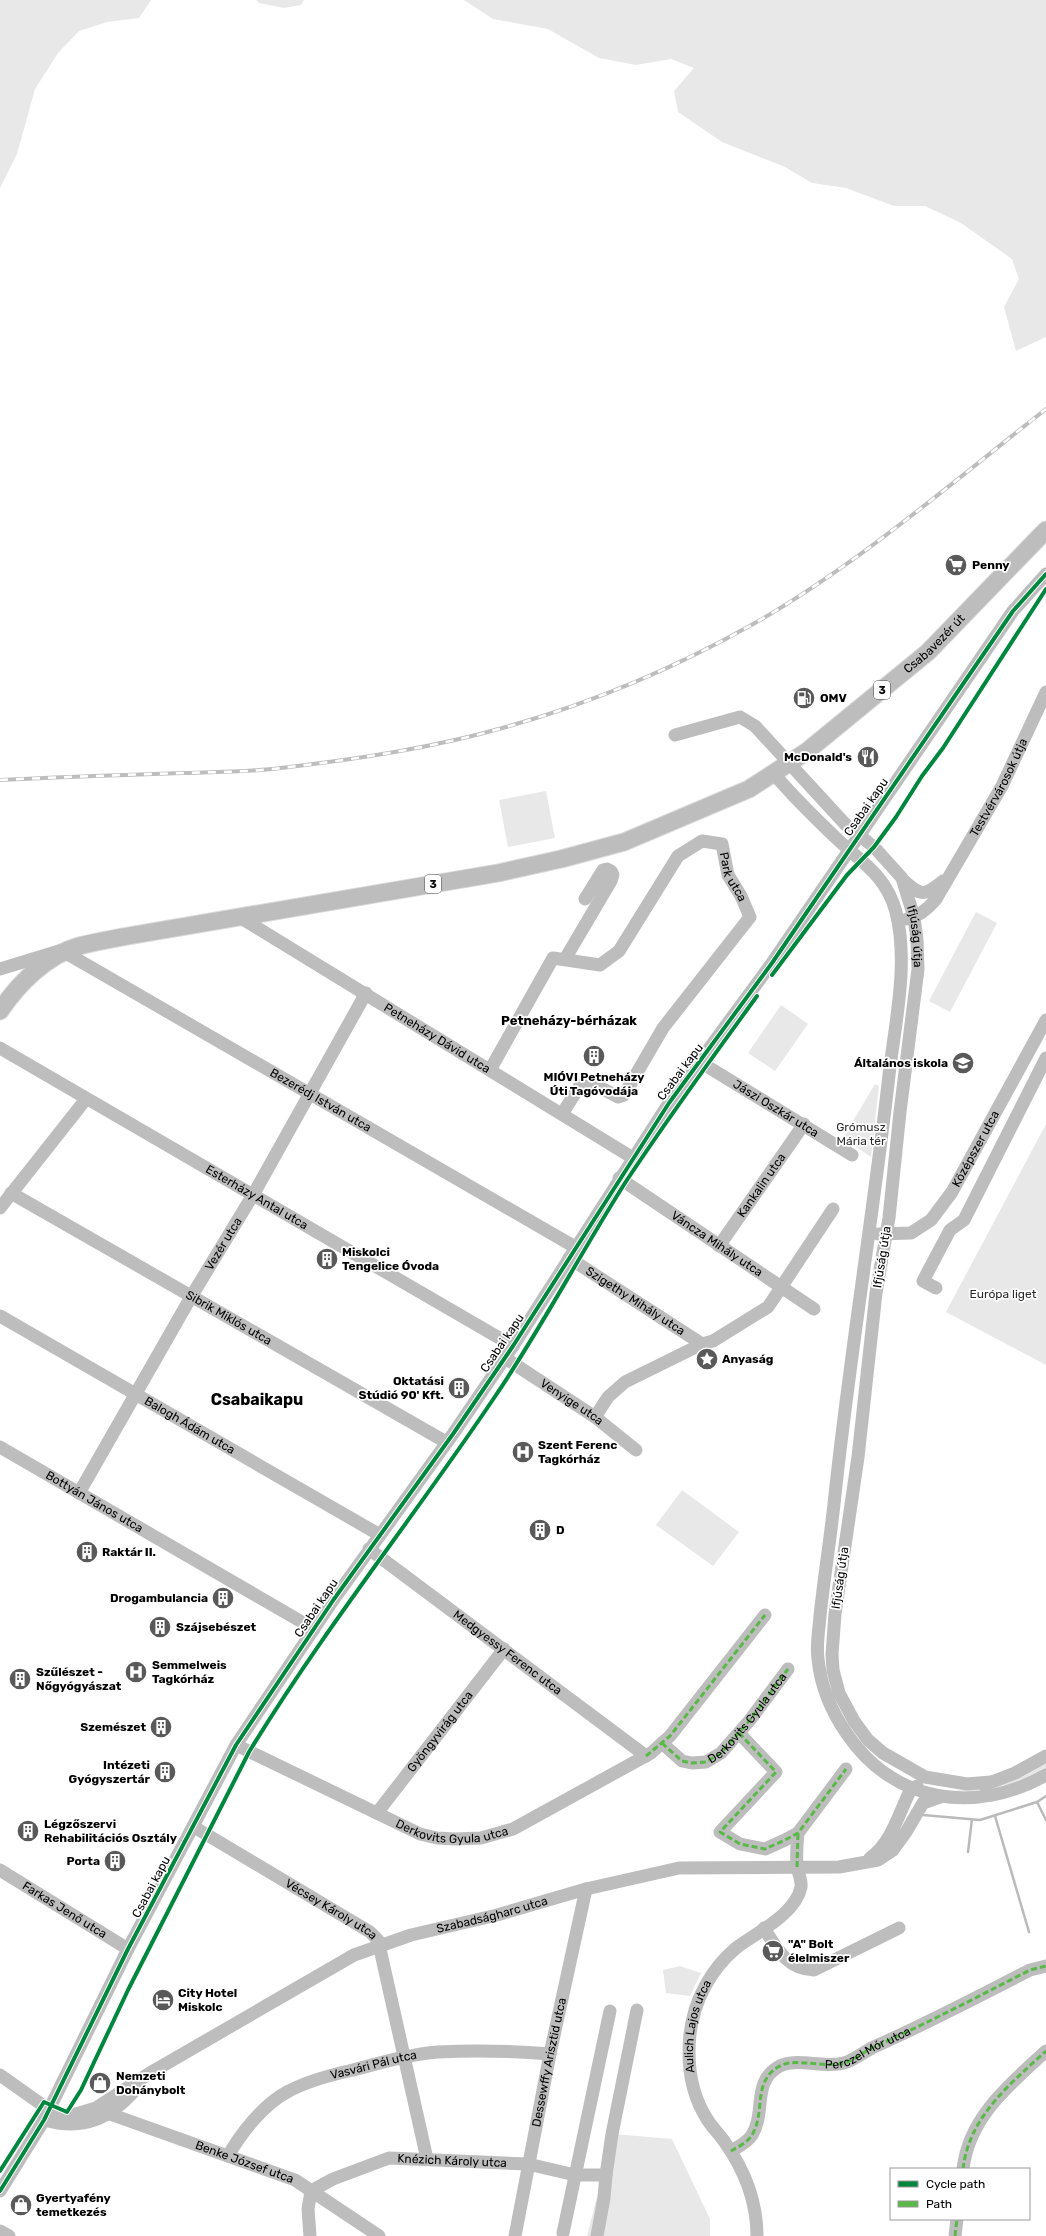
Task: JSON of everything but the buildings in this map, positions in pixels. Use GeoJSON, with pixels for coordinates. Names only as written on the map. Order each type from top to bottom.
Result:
{"type":"FeatureCollection","features":[{"type":"Feature","properties":{"kind":"main road","name":"Csabavezér út"},"geometry":{"type":"LineString","coordinates":[[773,773],[789,764],[835,729],[928,652],[1045,533]]}},
{"type":"Feature","properties":{"kind":"main road","name":"3"},"geometry":{"type":"LineString","coordinates":[[0,1011],[18,986],[35,971],[72,950],[128,936],[241,918],[498,873],[617,844],[749,790],[773,773]]}},
{"type":"Feature","properties":{"kind":"street","name":"Csabai kapu"},"geometry":{"type":"LineString","coordinates":[[0,2191],[46,2115],[128,1950],[236,1745],[314,1628],[505,1358],[669,1103],[772,963],[1012,611],[1045,572]]}},
{"type":"Feature","properties":{"kind":"street","name":"Testvérvárosok útja"},"geometry":{"type":"LineString","coordinates":[[898,921],[914,917],[927,909],[936,899],[946,879],[1002,786],[1046,692]]}},
{"type":"Feature","properties":{"kind":"street","name":"Ifjúság útja"},"geometry":{"type":"LineString","coordinates":[[675,735],[740,717],[755,726],[846,824],[874,847],[903,880],[914,917],[917,940],[918,969],[900,1112],[889,1218],[880,1270],[866,1378],[858,1457],[835,1614],[832,1654],[833,1670],[839,1693],[854,1721],[868,1740],[883,1753],[925,1777],[944,1782],[967,1784],[991,1782]]}},
{"type":"Feature","properties":{"kind":"street","name":"Ifjúság útja"},"geometry":{"type":"LineString","coordinates":[[773,773],[838,840],[863,860],[888,891],[898,921],[900,970],[880,1154],[860,1288],[823,1581],[817,1654],[822,1686],[829,1705],[858,1749],[872,1765],[890,1778],[915,1789],[955,1798],[996,1795],[1030,1784],[1046,1775]]}},
{"type":"Feature","properties":{"kind":"street","name":"Park utca"},"geometry":{"type":"LineString","coordinates":[[562,1114],[581,1084],[588,1081],[618,1097],[624,1095],[663,1028],[750,917],[741,896],[728,875],[722,844],[702,841],[678,856],[619,951],[600,965],[565,959]]}},
{"type":"Feature","properties":{"kind":"street"},"geometry":{"type":"LineString","coordinates":[[490,1070],[553,958],[565,959],[611,881],[613,875],[611,871],[603,870],[585,898]]}},
{"type":"Feature","properties":{"kind":"street","name":"Testvérvárosok útja"},"geometry":{"type":"LineString","coordinates":[[903,880],[919,893],[925,893],[930,892],[946,879]]}},
{"type":"Feature","properties":{"kind":"street","name":"Petneházy Dávid utca"},"geometry":{"type":"LineString","coordinates":[[241,918],[366,993],[633,1158]]}},
{"type":"Feature","properties":{"kind":"street"},"geometry":{"type":"LineString","coordinates":[[4,968],[36,956],[72,950]]}},
{"type":"Feature","properties":{"kind":"street","name":"Bezerédj István utca"},"geometry":{"type":"LineString","coordinates":[[72,950],[311,1093],[572,1253]]}},
{"type":"Feature","properties":{"kind":"street"},"geometry":{"type":"LineString","coordinates":[[4,968],[35,971]]}},
{"type":"Feature","properties":{"kind":"street","name":"Vezér utca"},"geometry":{"type":"LineString","coordinates":[[79,1493],[191,1297],[253,1195],[366,993]]}},
{"type":"Feature","properties":{"kind":"street","name":"Középszer utca"},"geometry":{"type":"LineString","coordinates":[[871,1234],[885,1235],[911,1233],[931,1220],[948,1198],[1046,1020]]}},
{"type":"Feature","properties":{"kind":"street","name":"Esterházy Antal utca"},"geometry":{"type":"LineString","coordinates":[[0,1048],[513,1346]]}},
{"type":"Feature","properties":{"kind":"street","name":"Középszer utca"},"geometry":{"type":"LineString","coordinates":[[936,1288],[923,1281],[950,1230],[964,1220],[1046,1058]]}},
{"type":"Feature","properties":{"kind":"street","name":"Jászi Oszkár utca"},"geometry":{"type":"LineString","coordinates":[[700,1062],[804,1124],[852,1155]]}},
{"type":"Feature","properties":{"kind":"street"},"geometry":{"type":"LineString","coordinates":[[1018,1069],[1032,1085]]}},
{"type":"Feature","properties":{"kind":"street"},"geometry":{"type":"LineString","coordinates":[[0,1208],[86,1099]]}},
{"type":"Feature","properties":{"kind":"street","name":"Kankalin utca"},"geometry":{"type":"LineString","coordinates":[[719,1246],[804,1124]]}},
{"type":"Feature","properties":{"kind":"street"},"geometry":{"type":"LineString","coordinates":[[977,1146],[995,1158]]}},
{"type":"Feature","properties":{"kind":"street","name":"Váncza Mihály utca"},"geometry":{"type":"LineString","coordinates":[[620,1178],[719,1246],[814,1308]]}},
{"type":"Feature","properties":{"kind":"street","name":"Sibrik Miklós utca"},"geometry":{"type":"LineString","coordinates":[[11,1193],[446,1442]]}},
{"type":"Feature","properties":{"kind":"street","name":"Ifjúság útja"},"geometry":{"type":"LineString","coordinates":[[860,1288],[863,1285],[871,1234],[873,1206]]}},
{"type":"Feature","properties":{"kind":"street"},"geometry":{"type":"LineString","coordinates":[[595,1417],[608,1397],[625,1382],[702,1344],[713,1341],[768,1307],[833,1209]]}},
{"type":"Feature","properties":{"kind":"street"},"geometry":{"type":"LineString","coordinates":[[880,1270],[894,1243],[911,1233],[889,1218]]}},
{"type":"Feature","properties":{"kind":"street","name":"Szigethy Mihály utca"},"geometry":{"type":"LineString","coordinates":[[572,1253],[702,1344]]}},
{"type":"Feature","properties":{"kind":"street","name":"Balogh Ádám utca"},"geometry":{"type":"LineString","coordinates":[[0,1316],[380,1535]]}},
{"type":"Feature","properties":{"kind":"street","name":"Venyige utca"},"geometry":{"type":"LineString","coordinates":[[505,1358],[595,1417],[636,1450]]}},
{"type":"Feature","properties":{"kind":"street","name":"Bottyán János utca"},"geometry":{"type":"LineString","coordinates":[[0,1447],[314,1628]]}},
{"type":"Feature","properties":{"kind":"street","name":"Medgyessy Ferenc utca"},"geometry":{"type":"LineString","coordinates":[[369,1549],[646,1756]]}},
{"type":"Feature","properties":{"kind":"street","name":"Derkovits Gyula utca"},"geometry":{"type":"LineString","coordinates":[[236,1745],[420,1834],[437,1838],[481,1838],[513,1829],[646,1756],[670,1736],[765,1615]]}},
{"type":"Feature","properties":{"kind":"street","name":"Gyöngyvirág utca"},"geometry":{"type":"LineString","coordinates":[[377,1813],[504,1649]]}},
{"type":"Feature","properties":{"kind":"street","name":"Derkovits Gyula utca"},"geometry":{"type":"LineString","coordinates":[[662,1743],[682,1761],[692,1763],[706,1762],[721,1753],[739,1733],[788,1669]]}},
{"type":"Feature","properties":{"kind":"street"},"geometry":{"type":"LineString","coordinates":[[739,1733],[776,1772],[720,1832],[740,1844],[765,1849],[798,1833],[846,1769]]}},
{"type":"Feature","properties":{"kind":"street","name":"Ifjúság útja"},"geometry":{"type":"LineString","coordinates":[[915,1789],[960,1789],[985,1785],[1016,1773],[1046,1756]]}},
{"type":"Feature","properties":{"kind":"street"},"geometry":{"type":"LineString","coordinates":[[865,1862],[876,1854],[886,1841],[915,1789],[909,1769]]}},
{"type":"Feature","properties":{"kind":"street","name":"Szabadságharc utca"},"geometry":{"type":"LineString","coordinates":[[900,1840],[919,1798],[915,1789]]}},
{"type":"Feature","properties":{"kind":"street","name":"Szabadságharc utca"},"geometry":{"type":"LineString","coordinates":[[0,2075],[46,2115],[69,2116],[106,2109],[150,2073],[354,1955],[379,1945],[586,1889],[679,1868],[839,1867],[878,1860],[893,1850],[923,1803],[943,1796]]}},
{"type":"Feature","properties":{"kind":"street","name":"Vécsey Károly utca"},"geometry":{"type":"LineString","coordinates":[[194,1827],[370,1932],[378,1940],[427,2159]]}},
{"type":"Feature","properties":{"kind":"street","name":"Aulich Lajos utca"},"geometry":{"type":"LineString","coordinates":[[757,2236],[757,2220],[752,2196],[742,2170],[731,2151],[707,2119],[696,2096],[689,2055],[690,2032],[699,1998],[708,1980],[722,1962],[736,1949],[790,1908],[796,1899],[801,1887],[797,1867],[798,1833]]}},
{"type":"Feature","properties":{"kind":"street","name":"Farkas Jenő utca"},"geometry":{"type":"LineString","coordinates":[[0,1870],[128,1950]]}},
{"type":"Feature","properties":{"kind":"street","name":"Dessewffy Arisztid utca"},"geometry":{"type":"LineString","coordinates":[[515,2236],[550,2054],[586,1889]]}},
{"type":"Feature","properties":{"kind":"street"},"geometry":{"type":"LineString","coordinates":[[764,1928],[784,1958],[792,1966],[802,1970],[814,1970],[899,1928]]}},
{"type":"Feature","properties":{"kind":"street","name":"Perczel Mór utca"},"geometry":{"type":"LineString","coordinates":[[731,2151],[752,2135],[757,2121],[764,2080],[779,2066],[800,2064],[832,2066],[846,2063],[1030,1970],[1046,1966]]}},
{"type":"Feature","properties":{"kind":"street"},"geometry":{"type":"LineString","coordinates":[[597,2236],[604,2198],[612,2134],[637,2010]]}},
{"type":"Feature","properties":{"kind":"street"},"geometry":{"type":"LineString","coordinates":[[562,2233],[610,2012]]}},
{"type":"Feature","properties":{"kind":"street","name":"Vasvári Pál utca"},"geometry":{"type":"LineString","coordinates":[[228,2156],[243,2134],[262,2112],[286,2093],[308,2083],[336,2074],[404,2058],[438,2052],[511,2051],[550,2054]]}},
{"type":"Feature","properties":{"kind":"street"},"geometry":{"type":"LineString","coordinates":[[963,2168],[965,2153],[971,2136],[984,2114],[1006,2088],[1046,2051]]}},
{"type":"Feature","properties":{"kind":"street","name":"Benke József utca"},"geometry":{"type":"LineString","coordinates":[[106,2109],[228,2156],[296,2180],[378,2236]]}},
{"type":"Feature","properties":{"kind":"street","name":"Knézich Károly utca"},"geometry":{"type":"LineString","coordinates":[[311,2191],[333,2178],[390,2158],[528,2164],[575,2175],[606,2175]]}},
{"type":"Feature","properties":{"kind":"street"},"geometry":{"type":"LineString","coordinates":[[310,2236],[308,2209],[311,2191]]}},
{"type":"Feature","properties":{"kind":"street"},"geometry":{"type":"LineString","coordinates":[[955,2236],[957,2220]]}},
{"type":"Feature","properties":{"kind":"street"},"geometry":{"type":"LineString","coordinates":[[0,2231],[9,2236]]}},
{"type":"Feature","properties":{"kind":"green space"},"geometry":{"type":"Polygon","coordinates":[[[0,0],[151,0],[139,18],[107,22],[79,31],[58,53],[35,89],[17,154],[0,188],[0,0]]]}},
{"type":"Feature","properties":{"kind":"green space"},"geometry":{"type":"Polygon","coordinates":[[[257,0],[304,0],[301,5],[284,8],[259,3],[257,0]]]}},
{"type":"Feature","properties":{"kind":"green space"},"geometry":{"type":"Polygon","coordinates":[[[464,0],[1046,0],[1046,337],[1016,351],[1004,307],[1019,279],[1012,259],[961,223],[925,206],[894,206],[846,188],[812,183],[785,167],[722,142],[678,112],[674,91],[694,68],[671,59],[636,65],[599,58],[548,29],[493,19],[464,0]]]}},
{"type":"Feature","properties":{"kind":"green space"},"geometry":{"type":"Polygon","coordinates":[[[546,791],[555,838],[508,847],[499,800],[546,791]]]}},
{"type":"Feature","properties":{"kind":"green space"},"geometry":{"type":"Polygon","coordinates":[[[976,912],[997,923],[950,1012],[929,1001],[976,912]]]}},
{"type":"Feature","properties":{"kind":"green space"},"geometry":{"type":"Polygon","coordinates":[[[781,1005],[808,1024],[775,1071],[748,1053],[781,1005]]]}},
{"type":"Feature","properties":{"kind":"green space","name":"Grómusz Mária tér"},"geometry":{"type":"Polygon","coordinates":[[[875,1084],[879,1086],[871,1157],[843,1138],[875,1084]]]}},
{"type":"Feature","properties":{"kind":"green space","name":"Európa liget"},"geometry":{"type":"Polygon","coordinates":[[[1046,1124],[1046,1365],[946,1312],[1046,1124]]]}},
{"type":"Feature","properties":{"kind":"green space"},"geometry":{"type":"Polygon","coordinates":[[[682,1490],[739,1532],[713,1566],[656,1525],[682,1490]]]}},
{"type":"Feature","properties":{"kind":"green space"},"geometry":{"type":"Polygon","coordinates":[[[1046,1762],[1046,1770],[1001,1788],[971,1793],[940,1792],[923,1789],[958,1791],[988,1787],[1016,1778],[1046,1762]]]}},
{"type":"Feature","properties":{"kind":"green space"},"geometry":{"type":"Polygon","coordinates":[[[680,1966],[701,1973],[690,1996],[666,1993],[663,1970],[680,1966]]]}},
{"type":"Feature","properties":{"kind":"green space"},"geometry":{"type":"Polygon","coordinates":[[[613,2134],[672,2139],[710,2219],[710,2236],[587,2236],[613,2134]]]}},
{"type":"Feature","properties":{"kind":"waterway"},"geometry":{"type":"LineString","coordinates":[[923,1815],[980,1820],[1037,1802],[1046,1796]]}},
{"type":"Feature","properties":{"kind":"waterway"},"geometry":{"type":"LineString","coordinates":[[1037,1802],[1046,1820]]}},
{"type":"Feature","properties":{"kind":"waterway"},"geometry":{"type":"LineString","coordinates":[[995,1816],[1029,1932]]}},
{"type":"Feature","properties":{"kind":"waterway"},"geometry":{"type":"LineString","coordinates":[[968,1852],[972,1819]]}},
{"type":"Feature","properties":{"kind":"railway"},"geometry":{"type":"LineString","coordinates":[[0,780],[245,771],[309,765],[366,757],[451,741],[506,727],[570,707],[665,669],[755,623],[793,600],[868,549],[1046,409]]}},
{"type":"Feature","properties":{"kind":"marked path"},"geometry":{"type":"LineString","coordinates":[[646,1756],[670,1736],[765,1615]]}},
{"type":"Feature","properties":{"kind":"marked path"},"geometry":{"type":"LineString","coordinates":[[662,1743],[682,1761],[692,1763],[706,1762],[721,1753],[750,1720],[788,1669]]}},
{"type":"Feature","properties":{"kind":"marked path"},"geometry":{"type":"LineString","coordinates":[[739,1733],[776,1772],[720,1832],[740,1844],[765,1849],[798,1833],[846,1769]]}},
{"type":"Feature","properties":{"kind":"marked path"},"geometry":{"type":"LineString","coordinates":[[797,1867],[798,1833]]}},
{"type":"Feature","properties":{"kind":"marked path"},"geometry":{"type":"LineString","coordinates":[[731,2151],[740,2146],[752,2135],[756,2126],[760,2098],[765,2081],[778,2067],[793,2063],[830,2065],[847,2062],[872,2048],[934,2019],[1030,1970],[1046,1966]]}},
{"type":"Feature","properties":{"kind":"marked path"},"geometry":{"type":"LineString","coordinates":[[963,2168],[973,2133],[982,2118],[993,2103],[1018,2076],[1046,2051]]}},
{"type":"Feature","properties":{"kind":"marked path"},"geometry":{"type":"LineString","coordinates":[[955,2236],[957,2220]]}},
{"type":"Feature","properties":{"kind":"cycle path"},"geometry":{"type":"LineString","coordinates":[[0,2191],[44,2120],[128,1949],[236,1745],[334,1599],[453,1434],[513,1346],[669,1103],[772,963],[1013,611],[1046,574]]}},
{"type":"Feature","properties":{"kind":"cycle path"},"geometry":{"type":"LineString","coordinates":[[772,975],[847,875],[874,847],[896,817],[922,776],[943,748],[1046,589]]}},
{"type":"Feature","properties":{"kind":"cycle path"},"geometry":{"type":"LineString","coordinates":[[0,2171],[44,2102],[67,2112],[81,2090],[128,1990],[249,1752],[338,1617],[494,1398],[528,1345],[625,1183],[673,1112],[757,996]]}},
{"type":"Feature","properties":{"kind":"place","name":"Penny"},"geometry":{"type":"Point","coordinates":[956,565]}},
{"type":"Feature","properties":{"kind":"place","name":"OMV"},"geometry":{"type":"Point","coordinates":[804,698]}},
{"type":"Feature","properties":{"kind":"place","name":"McDonald's"},"geometry":{"type":"Point","coordinates":[868,757]}},
{"type":"Feature","properties":{"kind":"place","name":"MIÓVI Petneházy Úti Tagóvodája"},"geometry":{"type":"Point","coordinates":[594,1056]}},
{"type":"Feature","properties":{"kind":"place","name":"Általános iskola"},"geometry":{"type":"Point","coordinates":[963,1063]}},
{"type":"Feature","properties":{"kind":"place","name":"Miskolci Tengelice Óvoda"},"geometry":{"type":"Point","coordinates":[327,1259]}},
{"type":"Feature","properties":{"kind":"place","name":"Anyaság"},"geometry":{"type":"Point","coordinates":[707,1359]}},
{"type":"Feature","properties":{"kind":"place","name":"Oktatási Stúdió 90' Kft."},"geometry":{"type":"Point","coordinates":[459,1388]}},
{"type":"Feature","properties":{"kind":"place","name":"Szent Ferenc Tagkórház"},"geometry":{"type":"Point","coordinates":[523,1452]}},
{"type":"Feature","properties":{"kind":"place","name":"D"},"geometry":{"type":"Point","coordinates":[540,1530]}},
{"type":"Feature","properties":{"kind":"place","name":"Raktár II."},"geometry":{"type":"Point","coordinates":[87,1552]}},
{"type":"Feature","properties":{"kind":"place","name":"Drogambulancia"},"geometry":{"type":"Point","coordinates":[223,1598]}},
{"type":"Feature","properties":{"kind":"place","name":"Szájsebészet"},"geometry":{"type":"Point","coordinates":[160,1627]}},
{"type":"Feature","properties":{"kind":"place","name":"Semmelweis Tagkórház"},"geometry":{"type":"Point","coordinates":[136,1672]}},
{"type":"Feature","properties":{"kind":"place","name":"Szűlészet - Nőgyógyászat"},"geometry":{"type":"Point","coordinates":[20,1679]}},
{"type":"Feature","properties":{"kind":"place","name":"Szemészet"},"geometry":{"type":"Point","coordinates":[161,1727]}},
{"type":"Feature","properties":{"kind":"place","name":"Intézeti Gyógyszertár"},"geometry":{"type":"Point","coordinates":[165,1772]}},
{"type":"Feature","properties":{"kind":"place","name":"Légzőszervi Rehabilitációs Osztály"},"geometry":{"type":"Point","coordinates":[28,1831]}},
{"type":"Feature","properties":{"kind":"place","name":"Porta"},"geometry":{"type":"Point","coordinates":[115,1861]}},
{"type":"Feature","properties":{"kind":"place","name":"\"A\" Bolt élelmiszer"},"geometry":{"type":"Point","coordinates":[773,1951]}},
{"type":"Feature","properties":{"kind":"place","name":"City Hotel Miskolc"},"geometry":{"type":"Point","coordinates":[163,2000]}},
{"type":"Feature","properties":{"kind":"place","name":"Nemzeti Dohánybolt"},"geometry":{"type":"Point","coordinates":[100,2083]}},
{"type":"Feature","properties":{"kind":"place","name":"Gyertyafény temetkezés"},"geometry":{"type":"Point","coordinates":[21,2205]}},
{"type":"Feature","properties":{"kind":"district","name":"Petneházy-bérházak"},"geometry":{"type":"Point","coordinates":[569,1020]}},
{"type":"Feature","properties":{"kind":"district","name":"Csabaikapu"},"geometry":{"type":"Point","coordinates":[257,1399]}}]}
